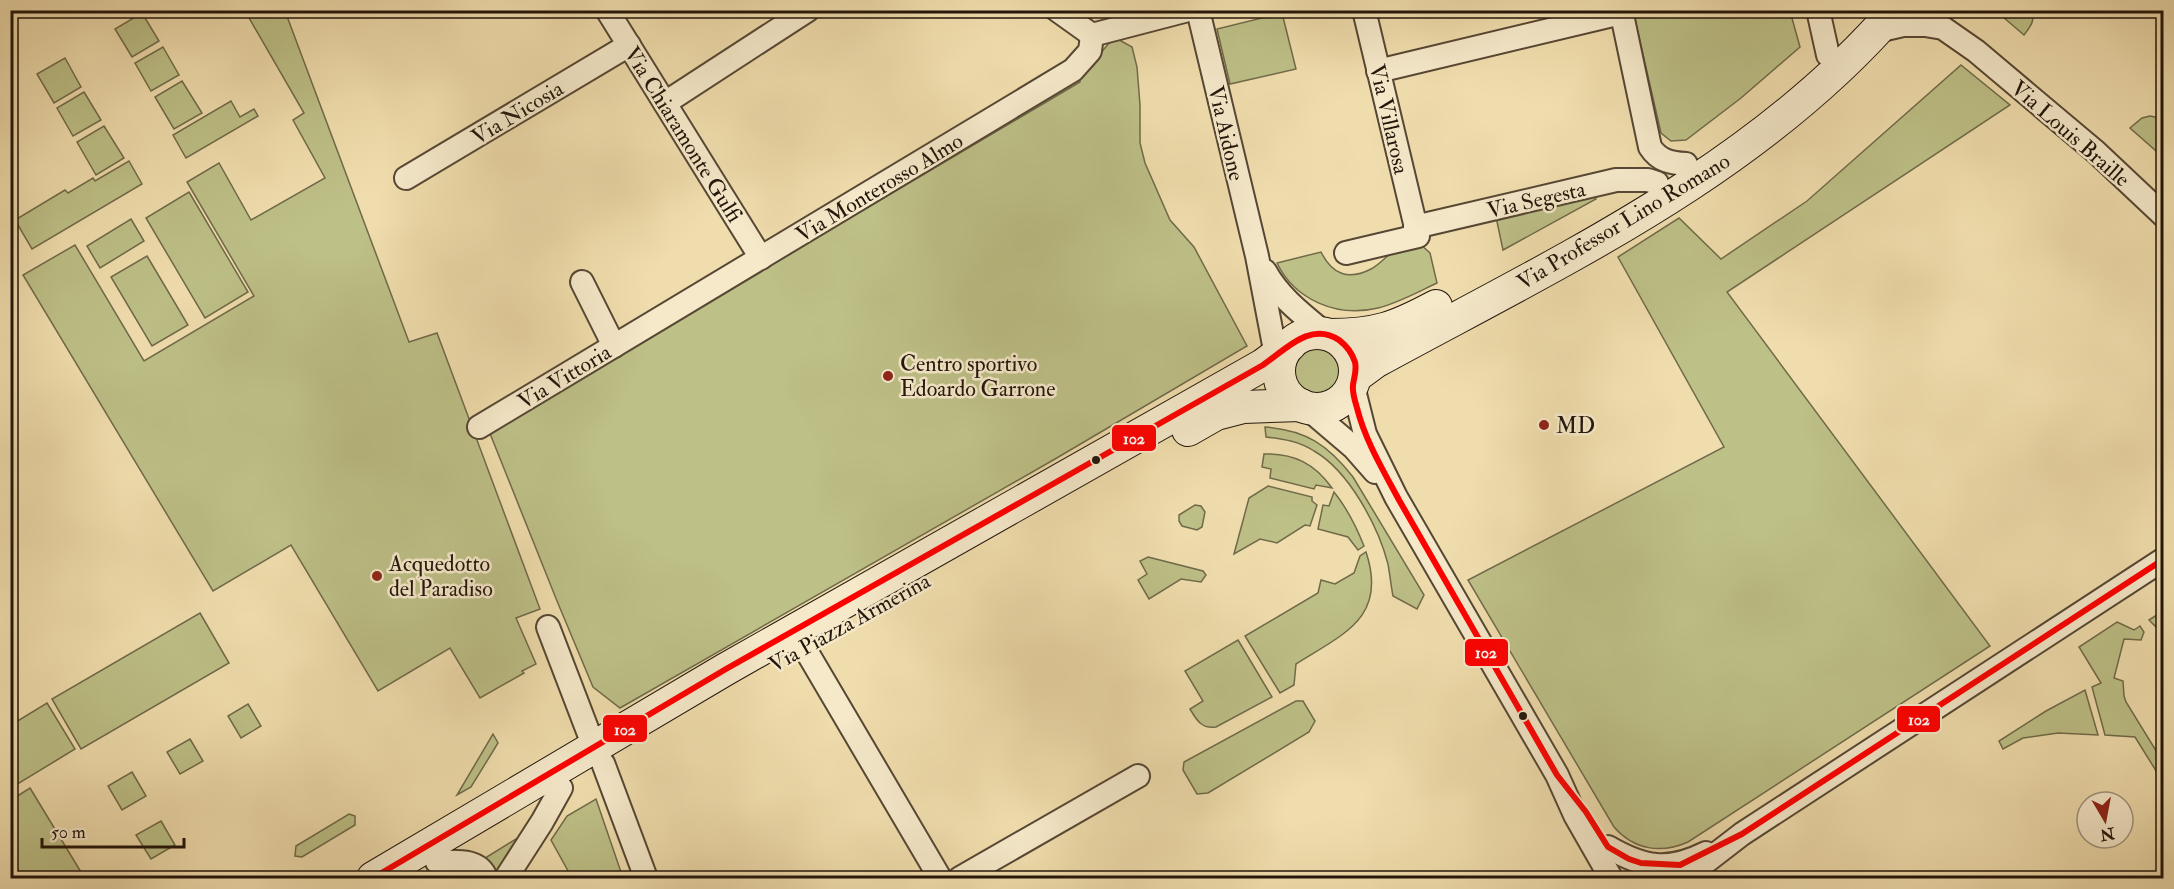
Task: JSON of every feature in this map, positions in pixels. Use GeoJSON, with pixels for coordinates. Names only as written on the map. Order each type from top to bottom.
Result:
{"type":"FeatureCollection","features":[{"type":"Feature","properties":{"kind":"street","name":"Via Chiaramonte Gulfi"},"geometry":{"type":"LineString","coordinates":[[607,10],[761,258]]}},
{"type":"Feature","properties":{"kind":"street"},"geometry":{"type":"LineString","coordinates":[[665,102],[808,10]]}},
{"type":"Feature","properties":{"kind":"street"},"geometry":{"type":"LineString","coordinates":[[1057,10],[1092,35],[1188,10]]}},
{"type":"Feature","properties":{"kind":"street","name":"Via Aidone"},"geometry":{"type":"LineString","coordinates":[[1198,10],[1257,256]]}},
{"type":"Feature","properties":{"kind":"street","name":"Via Villarosa"},"geometry":{"type":"LineString","coordinates":[[1364,10],[1415,227]]}},
{"type":"Feature","properties":{"kind":"street"},"geometry":{"type":"LineString","coordinates":[[1818,10],[1828,55]]}},
{"type":"Feature","properties":{"kind":"street"},"geometry":{"type":"LineString","coordinates":[[1940,10],[1976,51]]}},
{"type":"Feature","properties":{"kind":"street"},"geometry":{"type":"LineString","coordinates":[[1378,71],[1621,12],[1650,147],[1662,160],[1686,164]]}},
{"type":"Feature","properties":{"kind":"street"},"geometry":{"type":"LineString","coordinates":[[1881,17],[1903,25],[1943,28],[1976,51]]}},
{"type":"Feature","properties":{"kind":"street","name":"Via Professor Lino Romano"},"geometry":{"type":"LineString","coordinates":[[1328,334],[1363,334],[1384,330],[1412,319],[1516,265],[1686,164],[1767,106],[1828,55],[1881,17]]}},
{"type":"Feature","properties":{"kind":"street","name":"Via Professor Lino Romano"},"geometry":{"type":"LineString","coordinates":[[1354,381],[1395,352],[1596,243],[1739,151],[1798,106],[1849,60],[1881,17]]}},
{"type":"Feature","properties":{"kind":"street","name":"Via Monterosso Almo"},"geometry":{"type":"LineString","coordinates":[[649,325],[1073,70],[1090,51],[1092,35]]}},
{"type":"Feature","properties":{"kind":"street","name":"Via Nicosia"},"geometry":{"type":"LineString","coordinates":[[406,178],[628,45]]}},
{"type":"Feature","properties":{"kind":"street","name":"Via Louis Braille"},"geometry":{"type":"LineString","coordinates":[[1976,51],[2096,152],[2163,216]]}},
{"type":"Feature","properties":{"kind":"street","name":"Via Segesta"},"geometry":{"type":"LineString","coordinates":[[1415,227],[1616,180],[1648,180],[1656,183]]}},
{"type":"Feature","properties":{"kind":"street"},"geometry":{"type":"LineString","coordinates":[[1346,253],[1418,236],[1415,227]]}},
{"type":"Feature","properties":{"kind":"street"},"geometry":{"type":"LineString","coordinates":[[1257,256],[1272,284],[1304,316],[1341,341],[1350,351],[1355,363],[1354,381],[1365,434],[1396,497],[1557,775],[1575,815],[1611,879]]}},
{"type":"Feature","properties":{"kind":"street"},"geometry":{"type":"LineString","coordinates":[[1257,256],[1282,357],[1280,378],[1287,394],[1353,447],[1396,497]]}},
{"type":"Feature","properties":{"kind":"street"},"geometry":{"type":"LineString","coordinates":[[582,282],[614,346]]}},
{"type":"Feature","properties":{"kind":"street","name":"Via Vittoria"},"geometry":{"type":"LineString","coordinates":[[479,427],[649,325]]}},
{"type":"Feature","properties":{"kind":"street"},"geometry":{"type":"LineString","coordinates":[[1282,357],[1307,334],[1328,334]]}},
{"type":"Feature","properties":{"kind":"street","name":"Via Piazza Armerina"},"geometry":{"type":"LineString","coordinates":[[410,879],[561,788],[599,755],[726,669],[1282,357]]}},
{"type":"Feature","properties":{"kind":"street"},"geometry":{"type":"LineString","coordinates":[[1303,406],[1324,408],[1334,405],[1348,394],[1354,381]]}},
{"type":"Feature","properties":{"kind":"street","name":"Via Piazza Armerina"},"geometry":{"type":"LineString","coordinates":[[373,879],[599,755],[804,647],[1216,414],[1244,407],[1303,406]]}},
{"type":"Feature","properties":{"kind":"street"},"geometry":{"type":"LineString","coordinates":[[1654,879],[1682,872],[2163,560]]}},
{"type":"Feature","properties":{"kind":"street"},"geometry":{"type":"LineString","coordinates":[[548,627],[646,879]]}},
{"type":"Feature","properties":{"kind":"street"},"geometry":{"type":"LineString","coordinates":[[804,647],[940,879]]}},
{"type":"Feature","properties":{"kind":"street"},"geometry":{"type":"LineString","coordinates":[[1557,775],[1586,812],[1628,879]]}},
{"type":"Feature","properties":{"kind":"street"},"geometry":{"type":"LineString","coordinates":[[960,879],[1138,776]]}},
{"type":"Feature","properties":{"kind":"street"},"geometry":{"type":"LineString","coordinates":[[506,879],[561,788]]}},
{"type":"Feature","properties":{"kind":"street"},"geometry":{"type":"LineString","coordinates":[[1608,847],[1629,859],[1682,872]]}},
{"type":"Feature","properties":{"kind":"street"},"geometry":{"type":"LineString","coordinates":[[437,862],[468,862],[478,867],[486,879]]}},
{"type":"Feature","properties":{"kind":"green space"},"geometry":{"type":"Polygon","coordinates":[[[245,11],[285,11],[409,342],[437,333],[540,609],[516,618],[536,664],[480,698],[450,648],[378,691],[291,545],[213,591],[23,275],[75,245],[144,361],[254,296],[187,182],[219,163],[251,220],[325,178],[293,120],[304,113],[245,11]]]}},
{"type":"Feature","properties":{"kind":"green space"},"geometry":{"type":"Polygon","coordinates":[[[1633,11],[1790,11],[1800,47],[1741,98],[1686,140],[1671,141],[1661,133],[1633,11]]]}},
{"type":"Feature","properties":{"kind":"green space"},"geometry":{"type":"Polygon","coordinates":[[[1996,11],[2031,11],[2033,20],[2024,35],[1996,11]]]}},
{"type":"Feature","properties":{"kind":"green space"},"geometry":{"type":"Polygon","coordinates":[[[142,13],[159,41],[132,57],[115,29],[142,13]]]}},
{"type":"Feature","properties":{"kind":"green space"},"geometry":{"type":"Polygon","coordinates":[[[1282,13],[1296,69],[1230,84],[1217,29],[1282,13]]]}},
{"type":"Feature","properties":{"kind":"green space","name":"Centro sportivo Edoardo Garrone"},"geometry":{"type":"Polygon","coordinates":[[[1114,37],[1132,47],[1137,67],[1140,143],[1145,163],[1170,220],[1194,247],[1247,346],[1055,459],[620,708],[593,687],[489,431],[1080,82],[1080,78],[1114,37]]]}},
{"type":"Feature","properties":{"kind":"green space"},"geometry":{"type":"Polygon","coordinates":[[[163,47],[179,75],[151,91],[135,63],[163,47]]]}},
{"type":"Feature","properties":{"kind":"green space"},"geometry":{"type":"Polygon","coordinates":[[[65,58],[81,87],[54,103],[37,74],[65,58]]]}},
{"type":"Feature","properties":{"kind":"green space"},"geometry":{"type":"Polygon","coordinates":[[[1961,65],[2010,105],[1727,292],[1990,646],[1688,842],[1658,849],[1639,845],[1630,841],[1614,827],[1468,580],[1724,447],[1618,257],[1679,218],[1721,259],[1807,201],[1961,65]]]}},
{"type":"Feature","properties":{"kind":"green space"},"geometry":{"type":"Polygon","coordinates":[[[182,81],[202,113],[174,129],[155,97],[182,81]]]}},
{"type":"Feature","properties":{"kind":"green space"},"geometry":{"type":"Polygon","coordinates":[[[84,92],[101,120],[73,136],[57,108],[84,92]]]}},
{"type":"Feature","properties":{"kind":"green space"},"geometry":{"type":"Polygon","coordinates":[[[231,101],[240,117],[254,109],[258,116],[186,158],[173,135],[231,101]]]}},
{"type":"Feature","properties":{"kind":"green space"},"geometry":{"type":"Polygon","coordinates":[[[2155,117],[2163,125],[2163,157],[2130,128],[2142,118],[2155,117]]]}},
{"type":"Feature","properties":{"kind":"green space"},"geometry":{"type":"Polygon","coordinates":[[[104,126],[124,158],[96,175],[77,142],[104,126]]]}},
{"type":"Feature","properties":{"kind":"green space"},"geometry":{"type":"Polygon","coordinates":[[[129,161],[142,184],[32,249],[15,220],[65,190],[68,193],[93,178],[95,181],[129,161]]]}},
{"type":"Feature","properties":{"kind":"green space"},"geometry":{"type":"Polygon","coordinates":[[[189,192],[248,292],[205,318],[146,218],[189,192]]]}},
{"type":"Feature","properties":{"kind":"green space"},"geometry":{"type":"Polygon","coordinates":[[[1593,194],[1596,199],[1503,250],[1496,217],[1593,194]]]}},
{"type":"Feature","properties":{"kind":"green space"},"geometry":{"type":"Polygon","coordinates":[[[131,219],[144,241],[100,268],[87,246],[131,219]]]}},
{"type":"Feature","properties":{"kind":"green space"},"geometry":{"type":"Polygon","coordinates":[[[1420,244],[1430,253],[1437,283],[1393,303],[1363,310],[1333,308],[1306,296],[1285,276],[1277,263],[1321,252],[1330,266],[1348,275],[1363,273],[1393,252],[1420,244]]]}},
{"type":"Feature","properties":{"kind":"green space"},"geometry":{"type":"Polygon","coordinates":[[[147,256],[188,325],[152,346],[111,277],[147,256]]]}},
{"type":"Feature","properties":{"kind":"green space"},"geometry":{"type":"Polygon","coordinates":[[[1312,346],[1322,346],[1334,353],[1341,365],[1341,375],[1334,387],[1322,394],[1312,394],[1297,383],[1293,375],[1293,365],[1304,350],[1312,346]]]}},
{"type":"Feature","properties":{"kind":"green space"},"geometry":{"type":"Polygon","coordinates":[[[1265,427],[1293,432],[1315,441],[1344,466],[1353,477],[1424,595],[1417,609],[1393,596],[1388,564],[1377,533],[1360,501],[1339,472],[1327,460],[1303,445],[1266,437],[1265,427]]]}},
{"type":"Feature","properties":{"kind":"green space"},"geometry":{"type":"Polygon","coordinates":[[[1264,454],[1294,458],[1311,466],[1332,488],[1316,485],[1314,489],[1270,478],[1271,469],[1262,467],[1264,454]]]}},
{"type":"Feature","properties":{"kind":"green space"},"geometry":{"type":"Polygon","coordinates":[[[1268,486],[1312,497],[1312,501],[1317,505],[1310,526],[1305,525],[1277,543],[1260,539],[1234,554],[1249,498],[1268,486]]]}},
{"type":"Feature","properties":{"kind":"green space"},"geometry":{"type":"Polygon","coordinates":[[[1334,492],[1347,511],[1364,546],[1358,550],[1348,537],[1318,529],[1323,505],[1329,506],[1334,492]]]}},
{"type":"Feature","properties":{"kind":"green space"},"geometry":{"type":"Polygon","coordinates":[[[1195,505],[1201,506],[1205,512],[1202,527],[1197,530],[1182,526],[1179,521],[1179,515],[1195,505]]]}},
{"type":"Feature","properties":{"kind":"green space"},"geometry":{"type":"Polygon","coordinates":[[[1366,552],[1371,575],[1371,593],[1366,609],[1345,633],[1296,664],[1294,685],[1280,693],[1245,636],[1318,593],[1321,580],[1335,584],[1354,573],[1360,556],[1366,552]]]}},
{"type":"Feature","properties":{"kind":"green space"},"geometry":{"type":"Polygon","coordinates":[[[1148,557],[1203,571],[1206,575],[1201,582],[1181,579],[1149,599],[1138,580],[1147,574],[1140,561],[1148,557]]]}},
{"type":"Feature","properties":{"kind":"green space"},"geometry":{"type":"Polygon","coordinates":[[[2163,611],[2163,630],[2149,620],[2163,611]]]}},
{"type":"Feature","properties":{"kind":"green space"},"geometry":{"type":"Polygon","coordinates":[[[200,613],[229,663],[81,749],[52,699],[200,613]]]}},
{"type":"Feature","properties":{"kind":"green space"},"geometry":{"type":"Polygon","coordinates":[[[2117,622],[2134,630],[2140,626],[2144,632],[2141,640],[2124,639],[2114,678],[2123,681],[2126,702],[2163,762],[2163,782],[2135,737],[2105,735],[2092,687],[2101,683],[2079,647],[2117,622]]]}},
{"type":"Feature","properties":{"kind":"green space"},"geometry":{"type":"Polygon","coordinates":[[[1238,640],[1272,697],[1216,727],[1207,727],[1190,709],[1203,701],[1185,671],[1238,640]]]}},
{"type":"Feature","properties":{"kind":"green space"},"geometry":{"type":"Polygon","coordinates":[[[2085,690],[2098,735],[2058,733],[2023,738],[2003,749],[1999,741],[2046,711],[2085,690]]]}},
{"type":"Feature","properties":{"kind":"green space"},"geometry":{"type":"Polygon","coordinates":[[[1296,701],[1303,701],[1315,721],[1309,732],[1208,793],[1197,794],[1183,770],[1184,762],[1296,701]]]}},
{"type":"Feature","properties":{"kind":"green space"},"geometry":{"type":"Polygon","coordinates":[[[47,703],[75,749],[11,788],[11,725],[47,703]]]}},
{"type":"Feature","properties":{"kind":"green space"},"geometry":{"type":"Polygon","coordinates":[[[248,704],[261,726],[241,738],[228,716],[248,704]]]}},
{"type":"Feature","properties":{"kind":"green space"},"geometry":{"type":"Polygon","coordinates":[[[493,734],[498,743],[471,787],[457,795],[493,734]]]}},
{"type":"Feature","properties":{"kind":"green space"},"geometry":{"type":"Polygon","coordinates":[[[190,739],[203,761],[180,774],[167,752],[190,739]]]}},
{"type":"Feature","properties":{"kind":"green space"},"geometry":{"type":"Polygon","coordinates":[[[132,772],[146,796],[122,810],[108,786],[132,772]]]}},
{"type":"Feature","properties":{"kind":"green space"},"geometry":{"type":"Polygon","coordinates":[[[30,788],[81,872],[70,878],[23,878],[11,859],[11,800],[30,788]]]}},
{"type":"Feature","properties":{"kind":"green space"},"geometry":{"type":"Polygon","coordinates":[[[596,799],[623,878],[572,878],[551,840],[567,816],[596,799]]]}},
{"type":"Feature","properties":{"kind":"green space"},"geometry":{"type":"Polygon","coordinates":[[[349,814],[355,816],[355,825],[302,857],[295,856],[296,846],[349,814]]]}},
{"type":"Feature","properties":{"kind":"green space"},"geometry":{"type":"Polygon","coordinates":[[[161,821],[175,845],[151,859],[136,835],[161,821]]]}},
{"type":"Feature","properties":{"kind":"green space"},"geometry":{"type":"Polygon","coordinates":[[[516,839],[521,839],[498,878],[482,860],[516,839]]]}},
{"type":"Feature","properties":{"kind":"transit line","name":"102"},"geometry":{"type":"LineString","coordinates":[[373,878],[726,669],[1263,365],[1299,339],[1309,335],[1329,335],[1339,340],[1351,353],[1356,365],[1353,394],[1360,420],[1375,455],[1399,500],[1557,775],[1586,812],[1608,847],[1641,863],[1680,865],[1742,834],[2164,559]]}},
{"type":"Feature","properties":{"kind":"place","name":"Centro sportivo Edoardo Garrone"},"geometry":{"type":"Point","coordinates":[888,376]}},
{"type":"Feature","properties":{"kind":"place","name":"MD"},"geometry":{"type":"Point","coordinates":[1544,425]}},
{"type":"Feature","properties":{"kind":"place","name":"Acquedotto del Paradiso"},"geometry":{"type":"Point","coordinates":[377,576]}}]}
